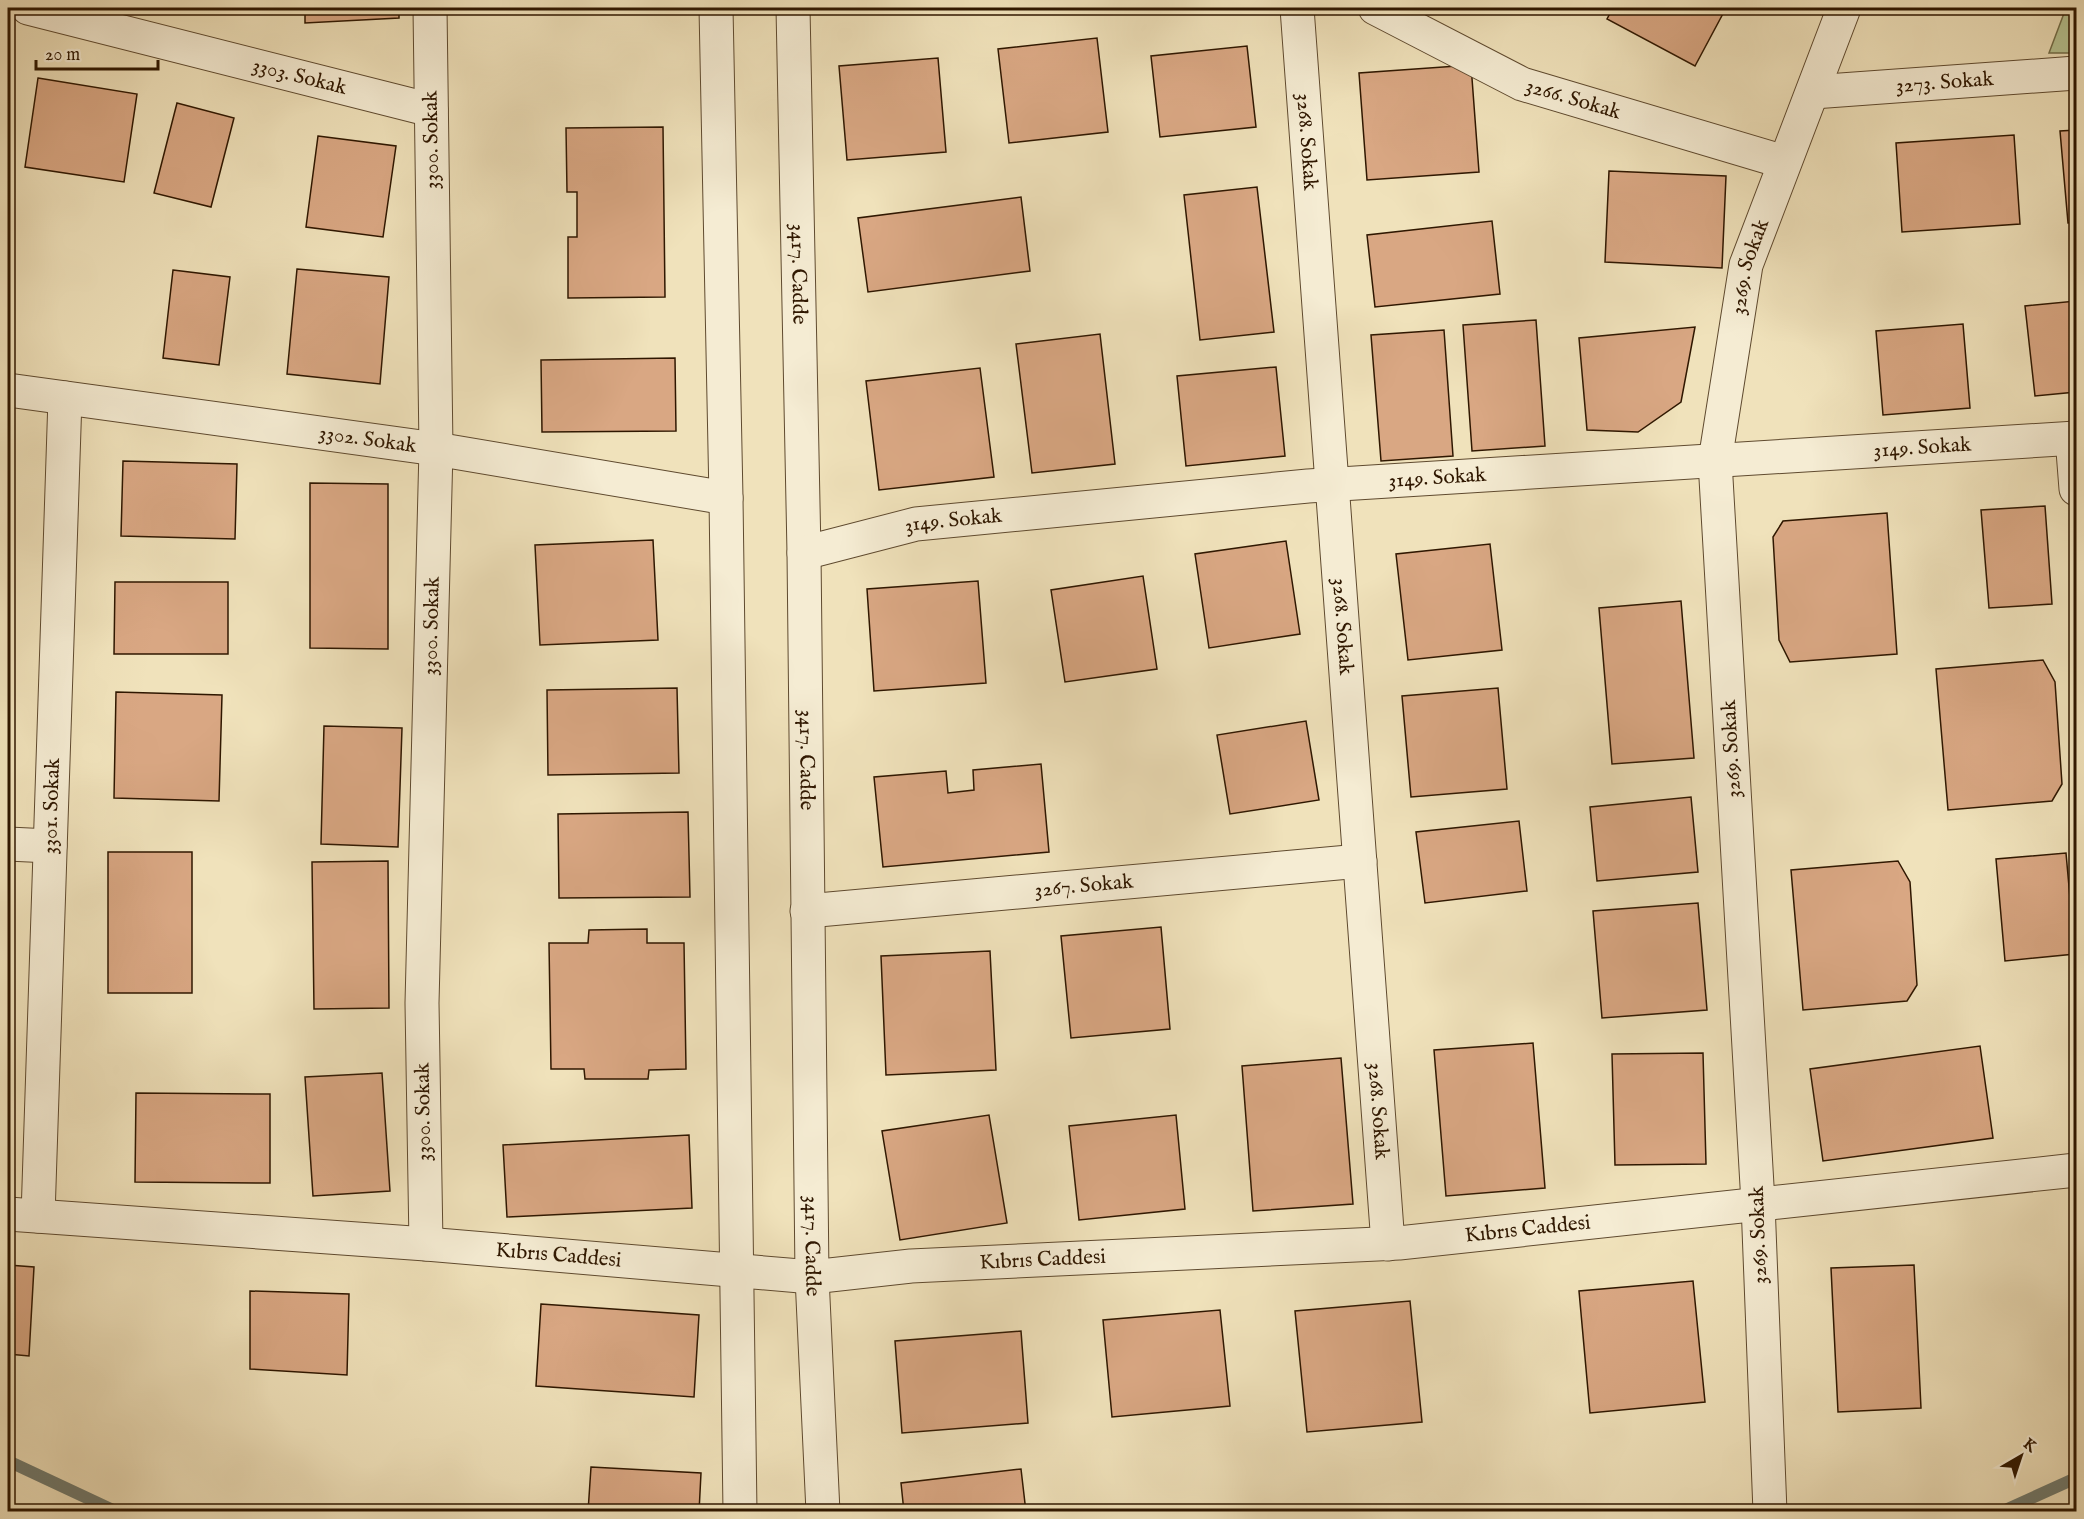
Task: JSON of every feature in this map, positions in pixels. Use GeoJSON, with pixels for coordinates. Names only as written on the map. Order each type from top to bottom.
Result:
{"type":"FeatureCollection","features":[{"type":"Feature","properties":{"kind":"street","name":"3300. Sokak"},"geometry":{"type":"LineString","coordinates":[[426,1244],[422,1003],[436,449],[430,8]]}},
{"type":"Feature","properties":{"kind":"street"},"geometry":{"type":"LineString","coordinates":[[716,8],[726,498],[740,1512]]}},
{"type":"Feature","properties":{"kind":"street","name":"3417. Cadde"},"geometry":{"type":"LineString","coordinates":[[793,8],[804,552],[812,1277],[823,1512]]}},
{"type":"Feature","properties":{"kind":"street","name":"3268. Sokak"},"geometry":{"type":"LineString","coordinates":[[1297,8],[1388,1244]]}},
{"type":"Feature","properties":{"kind":"street","name":"3266. Sokak"},"geometry":{"type":"LineString","coordinates":[[1375,8],[1522,84],[1784,162]]}},
{"type":"Feature","properties":{"kind":"street","name":"3269. Sokak"},"geometry":{"type":"LineString","coordinates":[[1770,1512],[1758,1203],[1715,461],[1746,265],[1844,8]]}},
{"type":"Feature","properties":{"kind":"street","name":"3303. Sokak"},"geometry":{"type":"LineString","coordinates":[[44,10],[431,110]]}},
{"type":"Feature","properties":{"kind":"street","name":"3273. Sokak"},"geometry":{"type":"LineString","coordinates":[[1812,92],[2076,73]]}},
{"type":"Feature","properties":{"kind":"street","name":"3302. Sokak"},"geometry":{"type":"LineString","coordinates":[[8,390],[436,449],[726,498]]}},
{"type":"Feature","properties":{"kind":"street","name":"3301. Sokak"},"geometry":{"type":"LineString","coordinates":[[23,1215],[50,846],[65,398]]}},
{"type":"Feature","properties":{"kind":"street"},"geometry":{"type":"LineString","coordinates":[[2074,438],[2076,489]]}},
{"type":"Feature","properties":{"kind":"street","name":"3149. Sokak"},"geometry":{"type":"LineString","coordinates":[[804,552],[916,524],[1332,484],[2074,438]]}},
{"type":"Feature","properties":{"kind":"street"},"geometry":{"type":"LineString","coordinates":[[8,844],[50,846]]}},
{"type":"Feature","properties":{"kind":"street","name":"3267. Sokak"},"geometry":{"type":"LineString","coordinates":[[807,911],[1360,861]]}},
{"type":"Feature","properties":{"kind":"street","name":"Kıbrıs Caddesi"},"geometry":{"type":"LineString","coordinates":[[23,1215],[426,1244],[812,1277],[911,1266],[1388,1244],[2076,1170]]}},
{"type":"Feature","properties":{"kind":"path"},"geometry":{"type":"LineString","coordinates":[[1541,8],[1545,13],[1548,8]]}},
{"type":"Feature","properties":{"kind":"green space"},"geometry":{"type":"Polygon","coordinates":[[[2066,8],[2076,8],[2076,53],[2049,53],[2066,8]]]}},
{"type":"Feature","properties":{"kind":"building"},"geometry":{"type":"Polygon","coordinates":[[[305,8],[399,8],[399,18],[305,23],[305,8]]]}},
{"type":"Feature","properties":{"kind":"building"},"geometry":{"type":"Polygon","coordinates":[[[1613,8],[1726,8],[1695,66],[1607,19],[1613,8]]]}},
{"type":"Feature","properties":{"kind":"building"},"geometry":{"type":"Polygon","coordinates":[[[1097,38],[1108,132],[1009,143],[998,49],[1097,38]]]}},
{"type":"Feature","properties":{"kind":"building"},"geometry":{"type":"Polygon","coordinates":[[[1247,46],[1256,127],[1160,137],[1151,56],[1247,46]]]}},
{"type":"Feature","properties":{"kind":"building"},"geometry":{"type":"Polygon","coordinates":[[[938,58],[946,152],[847,160],[839,66],[938,58]]]}},
{"type":"Feature","properties":{"kind":"building"},"geometry":{"type":"Polygon","coordinates":[[[1471,65],[1479,172],[1367,180],[1359,73],[1471,65]]]}},
{"type":"Feature","properties":{"kind":"building"},"geometry":{"type":"Polygon","coordinates":[[[38,78],[137,94],[124,182],[25,167],[38,78]]]}},
{"type":"Feature","properties":{"kind":"building"},"geometry":{"type":"Polygon","coordinates":[[[177,103],[234,118],[211,207],[154,193],[177,103]]]}},
{"type":"Feature","properties":{"kind":"building"},"geometry":{"type":"Polygon","coordinates":[[[663,127],[665,297],[568,298],[568,237],[577,237],[577,192],[567,192],[566,128],[663,127]]]}},
{"type":"Feature","properties":{"kind":"building"},"geometry":{"type":"Polygon","coordinates":[[[2076,130],[2076,222],[2068,223],[2060,131],[2076,130]]]}},
{"type":"Feature","properties":{"kind":"building"},"geometry":{"type":"Polygon","coordinates":[[[2014,135],[2020,224],[1902,232],[1896,143],[2014,135]]]}},
{"type":"Feature","properties":{"kind":"building"},"geometry":{"type":"Polygon","coordinates":[[[318,136],[396,146],[383,237],[306,227],[318,136]]]}},
{"type":"Feature","properties":{"kind":"building"},"geometry":{"type":"Polygon","coordinates":[[[1609,171],[1726,176],[1722,268],[1605,262],[1609,171]]]}},
{"type":"Feature","properties":{"kind":"building"},"geometry":{"type":"Polygon","coordinates":[[[1257,187],[1274,332],[1200,340],[1184,195],[1257,187]]]}},
{"type":"Feature","properties":{"kind":"building"},"geometry":{"type":"Polygon","coordinates":[[[1021,197],[1030,271],[868,292],[858,218],[1021,197]]]}},
{"type":"Feature","properties":{"kind":"building"},"geometry":{"type":"Polygon","coordinates":[[[1492,221],[1500,294],[1375,307],[1367,235],[1492,221]]]}},
{"type":"Feature","properties":{"kind":"building"},"geometry":{"type":"Polygon","coordinates":[[[297,269],[389,277],[380,384],[287,374],[297,269]]]}},
{"type":"Feature","properties":{"kind":"building"},"geometry":{"type":"Polygon","coordinates":[[[173,270],[230,277],[219,365],[163,358],[173,270]]]}},
{"type":"Feature","properties":{"kind":"building"},"geometry":{"type":"Polygon","coordinates":[[[2076,301],[2076,392],[2035,396],[2025,306],[2076,301]]]}},
{"type":"Feature","properties":{"kind":"building"},"geometry":{"type":"Polygon","coordinates":[[[1536,320],[1545,446],[1472,451],[1463,325],[1536,320]]]}},
{"type":"Feature","properties":{"kind":"building"},"geometry":{"type":"Polygon","coordinates":[[[1963,324],[1970,408],[1883,415],[1876,331],[1963,324]]]}},
{"type":"Feature","properties":{"kind":"building"},"geometry":{"type":"Polygon","coordinates":[[[1695,327],[1681,402],[1638,432],[1587,430],[1579,338],[1695,327]]]}},
{"type":"Feature","properties":{"kind":"building"},"geometry":{"type":"Polygon","coordinates":[[[1444,330],[1453,456],[1381,461],[1371,335],[1444,330]]]}},
{"type":"Feature","properties":{"kind":"building"},"geometry":{"type":"Polygon","coordinates":[[[1100,334],[1115,464],[1032,473],[1016,344],[1100,334]]]}},
{"type":"Feature","properties":{"kind":"building"},"geometry":{"type":"Polygon","coordinates":[[[675,358],[676,431],[542,432],[541,360],[675,358]]]}},
{"type":"Feature","properties":{"kind":"building"},"geometry":{"type":"Polygon","coordinates":[[[1276,367],[1285,456],[1186,466],[1177,376],[1276,367]]]}},
{"type":"Feature","properties":{"kind":"building"},"geometry":{"type":"Polygon","coordinates":[[[980,368],[994,477],[879,490],[866,381],[980,368]]]}},
{"type":"Feature","properties":{"kind":"building"},"geometry":{"type":"Polygon","coordinates":[[[123,461],[237,464],[235,539],[121,536],[123,461]]]}},
{"type":"Feature","properties":{"kind":"building"},"geometry":{"type":"Polygon","coordinates":[[[310,483],[388,484],[388,649],[310,648],[310,483]]]}},
{"type":"Feature","properties":{"kind":"building"},"geometry":{"type":"Polygon","coordinates":[[[2045,506],[2052,604],[1989,608],[1981,510],[2045,506]]]}},
{"type":"Feature","properties":{"kind":"building"},"geometry":{"type":"Polygon","coordinates":[[[1887,513],[1897,654],[1790,662],[1779,640],[1773,537],[1783,521],[1887,513]]]}},
{"type":"Feature","properties":{"kind":"building"},"geometry":{"type":"Polygon","coordinates":[[[653,540],[658,640],[540,645],[535,545],[653,540]]]}},
{"type":"Feature","properties":{"kind":"building"},"geometry":{"type":"Polygon","coordinates":[[[1286,541],[1300,634],[1209,648],[1195,554],[1286,541]]]}},
{"type":"Feature","properties":{"kind":"building"},"geometry":{"type":"Polygon","coordinates":[[[1490,544],[1502,650],[1408,660],[1396,554],[1490,544]]]}},
{"type":"Feature","properties":{"kind":"building"},"geometry":{"type":"Polygon","coordinates":[[[1143,576],[1157,669],[1065,682],[1051,590],[1143,576]]]}},
{"type":"Feature","properties":{"kind":"building"},"geometry":{"type":"Polygon","coordinates":[[[978,581],[986,683],[874,691],[867,589],[978,581]]]}},
{"type":"Feature","properties":{"kind":"building"},"geometry":{"type":"Polygon","coordinates":[[[115,582],[228,582],[228,654],[114,654],[115,582]]]}},
{"type":"Feature","properties":{"kind":"building"},"geometry":{"type":"Polygon","coordinates":[[[1681,601],[1694,758],[1612,764],[1599,608],[1681,601]]]}},
{"type":"Feature","properties":{"kind":"building"},"geometry":{"type":"Polygon","coordinates":[[[2043,660],[2055,682],[2062,784],[2052,801],[1948,810],[1936,669],[2043,660]]]}},
{"type":"Feature","properties":{"kind":"building"},"geometry":{"type":"Polygon","coordinates":[[[677,688],[679,773],[548,775],[547,690],[677,688]]]}},
{"type":"Feature","properties":{"kind":"building"},"geometry":{"type":"Polygon","coordinates":[[[1498,688],[1507,789],[1411,797],[1402,696],[1498,688]]]}},
{"type":"Feature","properties":{"kind":"building"},"geometry":{"type":"Polygon","coordinates":[[[116,692],[222,695],[219,801],[114,798],[116,692]]]}},
{"type":"Feature","properties":{"kind":"building"},"geometry":{"type":"Polygon","coordinates":[[[1306,721],[1319,800],[1230,814],[1217,735],[1306,721]]]}},
{"type":"Feature","properties":{"kind":"building"},"geometry":{"type":"Polygon","coordinates":[[[324,726],[402,728],[398,847],[321,844],[324,726]]]}},
{"type":"Feature","properties":{"kind":"building"},"geometry":{"type":"Polygon","coordinates":[[[1041,764],[1049,852],[883,867],[874,777],[946,771],[948,793],[974,790],[973,770],[1041,764]]]}},
{"type":"Feature","properties":{"kind":"building"},"geometry":{"type":"Polygon","coordinates":[[[1691,797],[1698,872],[1597,881],[1590,807],[1691,797]]]}},
{"type":"Feature","properties":{"kind":"building"},"geometry":{"type":"Polygon","coordinates":[[[688,812],[690,897],[559,898],[558,814],[688,812]]]}},
{"type":"Feature","properties":{"kind":"building"},"geometry":{"type":"Polygon","coordinates":[[[1519,821],[1527,891],[1425,903],[1416,832],[1519,821]]]}},
{"type":"Feature","properties":{"kind":"building"},"geometry":{"type":"Polygon","coordinates":[[[108,852],[192,852],[192,993],[108,993],[108,852]]]}},
{"type":"Feature","properties":{"kind":"building"},"geometry":{"type":"Polygon","coordinates":[[[2066,853],[2075,954],[2005,961],[1996,859],[2066,853]]]}},
{"type":"Feature","properties":{"kind":"building"},"geometry":{"type":"Polygon","coordinates":[[[388,861],[389,1008],[314,1009],[312,862],[388,861]]]}},
{"type":"Feature","properties":{"kind":"building"},"geometry":{"type":"Polygon","coordinates":[[[1898,861],[1910,882],[1917,985],[1907,1001],[1803,1010],[1791,870],[1898,861]]]}},
{"type":"Feature","properties":{"kind":"building"},"geometry":{"type":"Polygon","coordinates":[[[1698,903],[1707,1010],[1602,1018],[1593,911],[1698,903]]]}},
{"type":"Feature","properties":{"kind":"building"},"geometry":{"type":"Polygon","coordinates":[[[1161,927],[1170,1029],[1071,1038],[1061,936],[1161,927]]]}},
{"type":"Feature","properties":{"kind":"building"},"geometry":{"type":"Polygon","coordinates":[[[647,929],[647,943],[684,943],[686,1069],[649,1070],[648,1079],[585,1079],[584,1069],[551,1069],[549,943],[588,943],[589,930],[647,929]]]}},
{"type":"Feature","properties":{"kind":"building"},"geometry":{"type":"Polygon","coordinates":[[[990,951],[996,1070],[886,1075],[881,956],[990,951]]]}},
{"type":"Feature","properties":{"kind":"building"},"geometry":{"type":"Polygon","coordinates":[[[1533,1043],[1545,1188],[1446,1196],[1434,1050],[1533,1043]]]}},
{"type":"Feature","properties":{"kind":"building"},"geometry":{"type":"Polygon","coordinates":[[[1980,1046],[1993,1138],[1823,1161],[1810,1069],[1980,1046]]]}},
{"type":"Feature","properties":{"kind":"building"},"geometry":{"type":"Polygon","coordinates":[[[1703,1053],[1706,1164],[1615,1165],[1612,1054],[1703,1053]]]}},
{"type":"Feature","properties":{"kind":"building"},"geometry":{"type":"Polygon","coordinates":[[[1341,1058],[1353,1204],[1253,1211],[1242,1066],[1341,1058]]]}},
{"type":"Feature","properties":{"kind":"building"},"geometry":{"type":"Polygon","coordinates":[[[382,1073],[390,1191],[313,1196],[305,1077],[382,1073]]]}},
{"type":"Feature","properties":{"kind":"building"},"geometry":{"type":"Polygon","coordinates":[[[136,1093],[270,1094],[270,1183],[135,1182],[136,1093]]]}},
{"type":"Feature","properties":{"kind":"building"},"geometry":{"type":"Polygon","coordinates":[[[989,1115],[1007,1223],[900,1240],[882,1131],[989,1115]]]}},
{"type":"Feature","properties":{"kind":"building"},"geometry":{"type":"Polygon","coordinates":[[[1176,1115],[1185,1209],[1079,1220],[1069,1126],[1176,1115]]]}},
{"type":"Feature","properties":{"kind":"building"},"geometry":{"type":"Polygon","coordinates":[[[689,1135],[692,1208],[507,1217],[503,1145],[689,1135]]]}},
{"type":"Feature","properties":{"kind":"building"},"geometry":{"type":"Polygon","coordinates":[[[8,1265],[34,1267],[29,1356],[8,1354],[8,1265]]]}},
{"type":"Feature","properties":{"kind":"building"},"geometry":{"type":"Polygon","coordinates":[[[1914,1265],[1921,1408],[1838,1412],[1831,1268],[1914,1265]]]}},
{"type":"Feature","properties":{"kind":"building"},"geometry":{"type":"Polygon","coordinates":[[[1693,1281],[1705,1402],[1590,1413],[1579,1291],[1693,1281]]]}},
{"type":"Feature","properties":{"kind":"building"},"geometry":{"type":"Polygon","coordinates":[[[250,1291],[349,1294],[347,1375],[250,1369],[250,1291]]]}},
{"type":"Feature","properties":{"kind":"building"},"geometry":{"type":"Polygon","coordinates":[[[1410,1301],[1422,1422],[1307,1432],[1295,1311],[1410,1301]]]}},
{"type":"Feature","properties":{"kind":"building"},"geometry":{"type":"Polygon","coordinates":[[[541,1304],[699,1315],[694,1397],[536,1386],[541,1304]]]}},
{"type":"Feature","properties":{"kind":"building"},"geometry":{"type":"Polygon","coordinates":[[[1220,1310],[1230,1406],[1112,1417],[1103,1320],[1220,1310]]]}},
{"type":"Feature","properties":{"kind":"building"},"geometry":{"type":"Polygon","coordinates":[[[1021,1331],[1028,1423],[902,1433],[895,1341],[1021,1331]]]}},
{"type":"Feature","properties":{"kind":"building"},"geometry":{"type":"Polygon","coordinates":[[[591,1467],[701,1473],[699,1512],[588,1512],[591,1467]]]}},
{"type":"Feature","properties":{"kind":"building"},"geometry":{"type":"Polygon","coordinates":[[[1021,1469],[1026,1512],[904,1512],[901,1483],[1021,1469]]]}},
{"type":"Feature","properties":{"kind":"waterway"},"geometry":{"type":"LineString","coordinates":[[8,1461],[117,1512]]}},
{"type":"Feature","properties":{"kind":"waterway"},"geometry":{"type":"LineString","coordinates":[[2001,1512],[2076,1478]]}}]}
